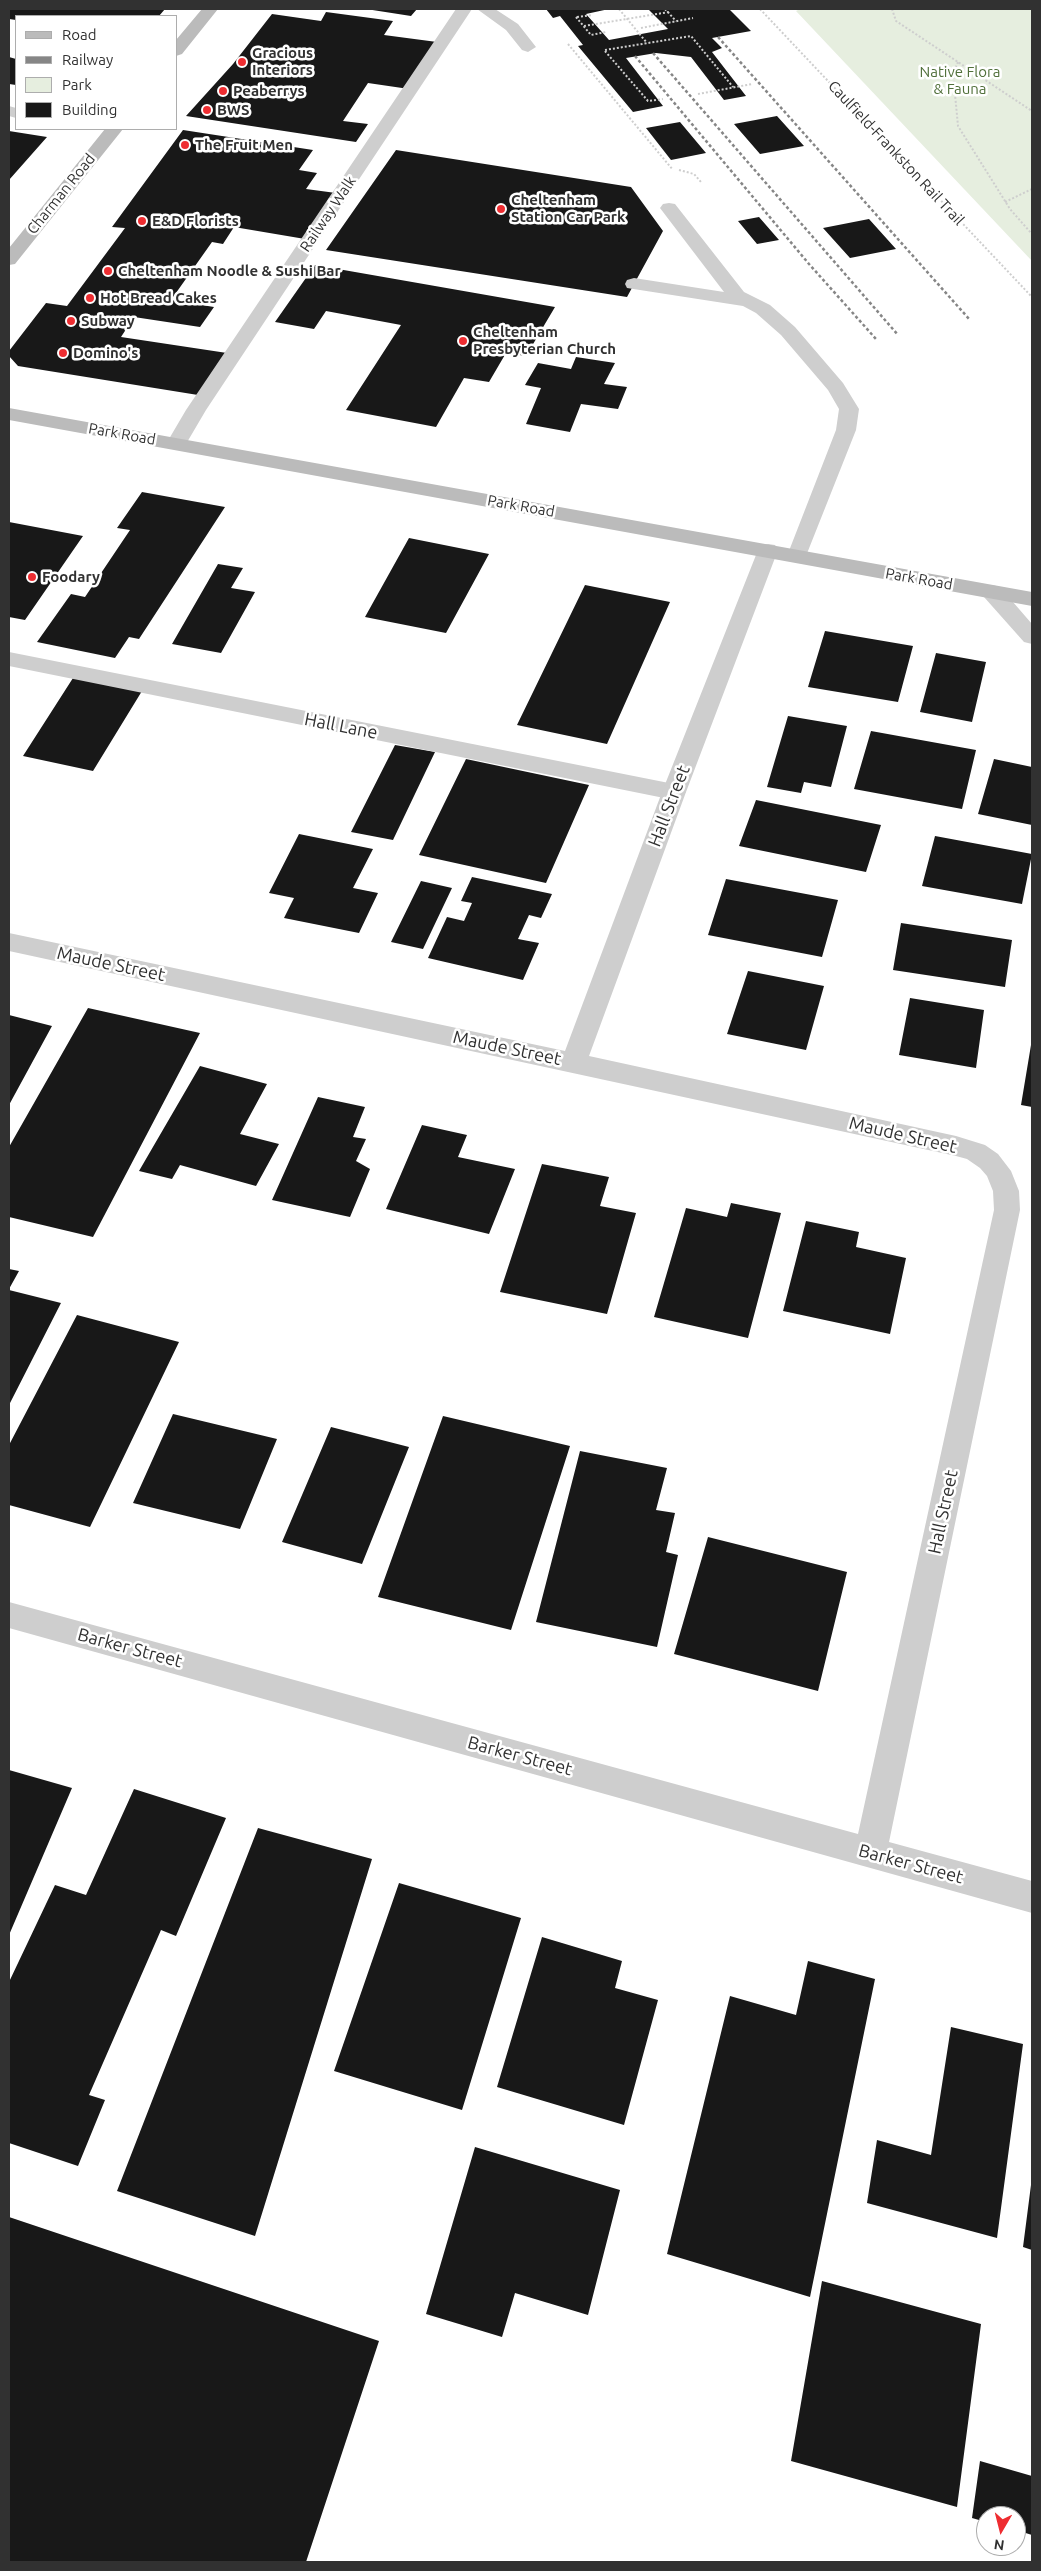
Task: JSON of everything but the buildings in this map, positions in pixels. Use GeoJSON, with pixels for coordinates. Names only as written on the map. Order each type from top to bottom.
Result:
{"type":"FeatureCollection","features":[{"type":"Feature","properties":{"kind":"street"},"geometry":{"type":"LineString","coordinates":[[178,49],[210,9]]}},
{"type":"Feature","properties":{"kind":"street","name":"Railway Walk"},"geometry":{"type":"LineString","coordinates":[[176,444],[196,410],[464,9]]}},
{"type":"Feature","properties":{"kind":"street"},"geometry":{"type":"LineString","coordinates":[[485,9],[512,27],[528,47]]}},
{"type":"Feature","properties":{"kind":"street","name":"Charman Road"},"geometry":{"type":"LineString","coordinates":[[9,260],[113,130]]}},
{"type":"Feature","properties":{"kind":"street"},"geometry":{"type":"LineString","coordinates":[[670,208],[736,296],[763,309],[788,331],[836,387],[849,409],[846,430],[797,556]]}},
{"type":"Feature","properties":{"kind":"street"},"geometry":{"type":"LineString","coordinates":[[634,284],[746,301]]}},
{"type":"Feature","properties":{"kind":"street","name":"Park Road"},"geometry":{"type":"LineString","coordinates":[[9,414],[1032,599]]}},
{"type":"Feature","properties":{"kind":"street","name":"Hall Street"},"geometry":{"type":"LineString","coordinates":[[574,1062],[674,792],[768,550]]}},
{"type":"Feature","properties":{"kind":"street"},"geometry":{"type":"LineString","coordinates":[[992,592],[1032,638]]}},
{"type":"Feature","properties":{"kind":"street","name":"Hall Lane"},"geometry":{"type":"LineString","coordinates":[[9,659],[674,792]]}},
{"type":"Feature","properties":{"kind":"street","name":"Maude Street"},"geometry":{"type":"LineString","coordinates":[[9,942],[574,1062],[956,1146],[976,1152],[989,1161],[998,1171]]}},
{"type":"Feature","properties":{"kind":"street","name":"Hall Street"},"geometry":{"type":"LineString","coordinates":[[870,1853],[1007,1210],[1006,1191],[998,1171]]}},
{"type":"Feature","properties":{"kind":"street","name":"Barker Street"},"geometry":{"type":"LineString","coordinates":[[9,1615],[1032,1897]]}},
{"type":"Feature","properties":{"kind":"path"},"geometry":{"type":"LineString","coordinates":[[619,9],[647,44]]}},
{"type":"Feature","properties":{"kind":"path"},"geometry":{"type":"LineString","coordinates":[[666,9],[676,21]]}},
{"type":"Feature","properties":{"kind":"path","name":"Caulfield-Frankston Rail Trail"},"geometry":{"type":"LineString","coordinates":[[760,9],[1032,297]]}},
{"type":"Feature","properties":{"kind":"path"},"geometry":{"type":"LineString","coordinates":[[892,9],[896,22],[1032,111]]}},
{"type":"Feature","properties":{"kind":"path"},"geometry":{"type":"LineString","coordinates":[[584,26],[669,12]]}},
{"type":"Feature","properties":{"kind":"path"},"geometry":{"type":"LineString","coordinates":[[592,15],[576,17],[591,35],[606,32]]}},
{"type":"Feature","properties":{"kind":"path"},"geometry":{"type":"LineString","coordinates":[[641,28],[693,18]]}},
{"type":"Feature","properties":{"kind":"path"},"geometry":{"type":"LineString","coordinates":[[662,99],[648,102],[605,50],[691,36],[733,87]]}},
{"type":"Feature","properties":{"kind":"path"},"geometry":{"type":"LineString","coordinates":[[958,62],[953,73],[958,126],[1005,202],[1032,234]]}},
{"type":"Feature","properties":{"kind":"path"},"geometry":{"type":"LineString","coordinates":[[698,94],[752,84]]}},
{"type":"Feature","properties":{"kind":"path"},"geometry":{"type":"LineString","coordinates":[[1005,202],[1032,189]]}},
{"type":"Feature","properties":{"kind":"green space","name":"Native Flora & Fauna"},"geometry":{"type":"Polygon","coordinates":[[[800,9],[1032,9],[1032,261],[796,11],[800,9]]]}},
{"type":"Feature","properties":{"kind":"railway"},"geometry":{"type":"LineString","coordinates":[[718,37],[970,320]]}},
{"type":"Feature","properties":{"kind":"railway"},"geometry":{"type":"LineString","coordinates":[[653,53],[898,335]]}},
{"type":"Feature","properties":{"kind":"railway"},"geometry":{"type":"LineString","coordinates":[[635,56],[809,264],[876,339]]}},
{"type":"Feature","properties":{"kind":"place","name":"Gracious Interiors"},"geometry":{"type":"Point","coordinates":[242,62]}},
{"type":"Feature","properties":{"kind":"place","name":"Peaberrys"},"geometry":{"type":"Point","coordinates":[223,91]}},
{"type":"Feature","properties":{"kind":"place","name":"BWS"},"geometry":{"type":"Point","coordinates":[207,110]}},
{"type":"Feature","properties":{"kind":"place","name":"The Fruit Men"},"geometry":{"type":"Point","coordinates":[185,145]}},
{"type":"Feature","properties":{"kind":"place","name":"Cheltenham Station Car Park"},"geometry":{"type":"Point","coordinates":[501,209]}},
{"type":"Feature","properties":{"kind":"place","name":"E&D Florists"},"geometry":{"type":"Point","coordinates":[142,221]}},
{"type":"Feature","properties":{"kind":"place","name":"Cheltenham Noodle & Sushi Bar"},"geometry":{"type":"Point","coordinates":[108,271]}},
{"type":"Feature","properties":{"kind":"place","name":"Hot Bread Cakes"},"geometry":{"type":"Point","coordinates":[90,298]}},
{"type":"Feature","properties":{"kind":"place","name":"Subway"},"geometry":{"type":"Point","coordinates":[71,321]}},
{"type":"Feature","properties":{"kind":"place","name":"Cheltenham Presbyterian Church"},"geometry":{"type":"Point","coordinates":[463,341]}},
{"type":"Feature","properties":{"kind":"place","name":"Domino's"},"geometry":{"type":"Point","coordinates":[63,353]}},
{"type":"Feature","properties":{"kind":"place","name":"Foodary"},"geometry":{"type":"Point","coordinates":[32,577]}}]}
